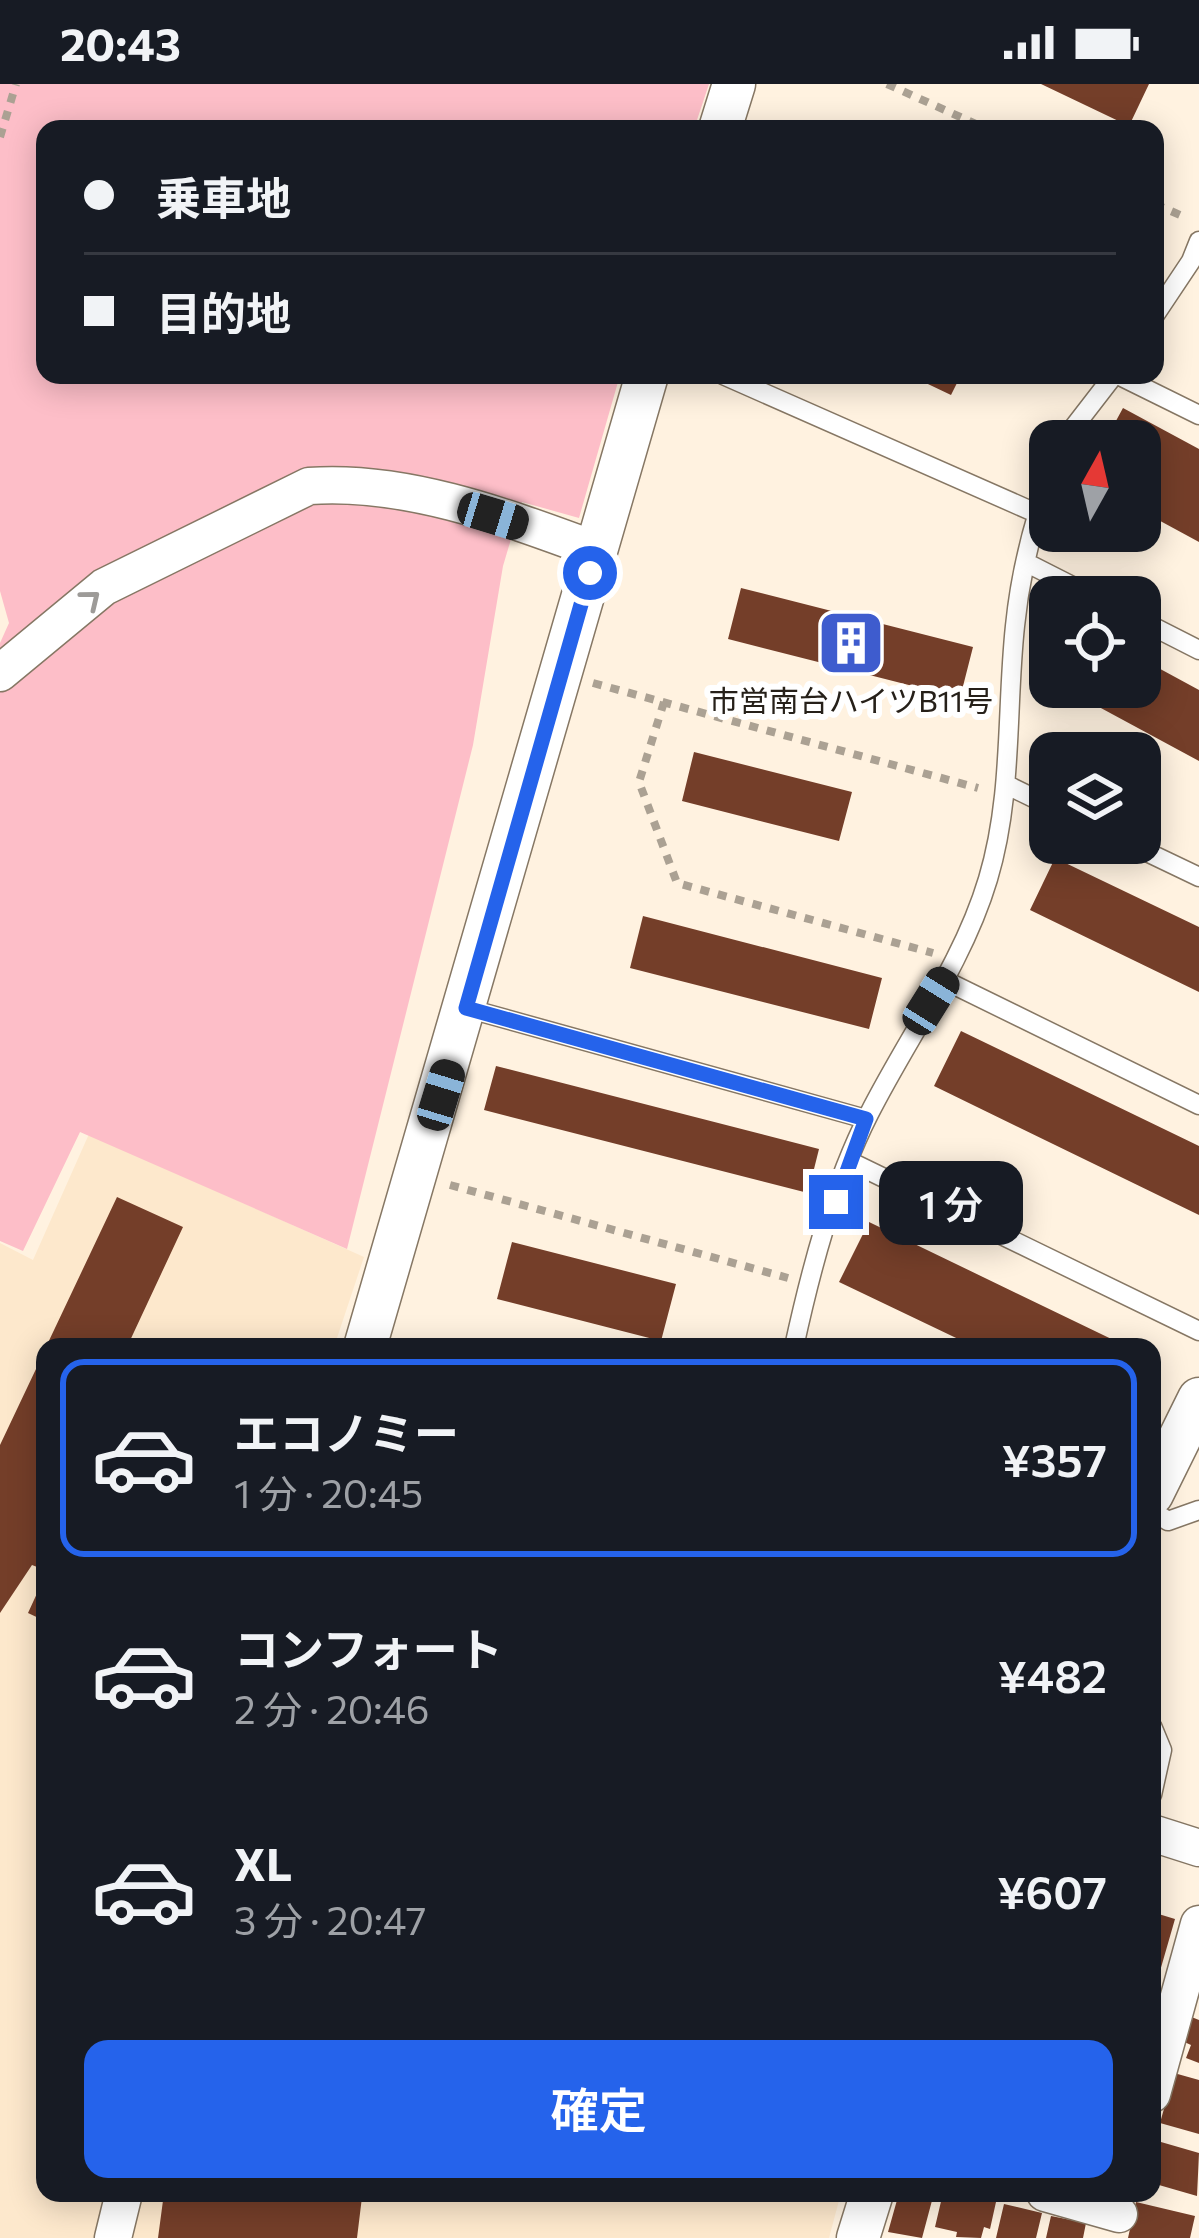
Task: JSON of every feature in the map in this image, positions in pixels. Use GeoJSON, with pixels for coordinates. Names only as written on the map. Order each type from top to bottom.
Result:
{"type":"FeatureCollection","features":[{"type":"Feature","properties":{"kind":"street"},"geometry":{"type":"LineString","coordinates":[[723,120],[734,84]]}},
{"type":"Feature","properties":{"kind":"street"},"geometry":{"type":"LineString","coordinates":[[367,1338],[644,384]]}},
{"type":"Feature","properties":{"kind":"street"},"geometry":{"type":"LineString","coordinates":[[0,673],[104,587],[309,486],[333,484],[422,495],[596,550]]}},
{"type":"Feature","properties":{"kind":"street"},"geometry":{"type":"LineString","coordinates":[[1161,1476],[1199,1399]]}},
{"type":"Feature","properties":{"kind":"street"},"geometry":{"type":"LineString","coordinates":[[1161,1836],[1199,1848]]}},
{"type":"Feature","properties":{"kind":"street"},"geometry":{"type":"LineString","coordinates":[[1161,2061],[1199,1924]]}},
{"type":"Feature","properties":{"kind":"street"},"geometry":{"type":"LineString","coordinates":[[113,2238],[122,2202]]}},
{"type":"Feature","properties":{"kind":"street"},"geometry":{"type":"LineString","coordinates":[[858,2238],[869,2202]]}},
{"type":"Feature","properties":{"kind":"street"},"geometry":{"type":"LineString","coordinates":[[1075,2202],[1118,2215]]}},
{"type":"Feature","properties":{"kind":"lane"},"geometry":{"type":"LineString","coordinates":[[1164,302],[1199,241]]}},
{"type":"Feature","properties":{"kind":"lane"},"geometry":{"type":"LineString","coordinates":[[743,384],[1029,510]]}},
{"type":"Feature","properties":{"kind":"lane"},"geometry":{"type":"LineString","coordinates":[[1080,420],[1109,384]]}},
{"type":"Feature","properties":{"kind":"lane"},"geometry":{"type":"LineString","coordinates":[[1134,384],[1199,416]]}},
{"type":"Feature","properties":{"kind":"lane"},"geometry":{"type":"LineString","coordinates":[[796,1338],[808,1283],[866,1119],[957,959],[990,874],[1007,785],[1015,623],[1029,552]]}},
{"type":"Feature","properties":{"kind":"lane"},"geometry":{"type":"LineString","coordinates":[[1027,563],[1053,576]]}},
{"type":"Feature","properties":{"kind":"lane"},"geometry":{"type":"LineString","coordinates":[[1161,631],[1199,650]]}},
{"type":"Feature","properties":{"kind":"lane"},"geometry":{"type":"LineString","coordinates":[[1007,785],[1029,796]]}},
{"type":"Feature","properties":{"kind":"lane"},"geometry":{"type":"LineString","coordinates":[[1161,859],[1199,877]]}},
{"type":"Feature","properties":{"kind":"lane"},"geometry":{"type":"LineString","coordinates":[[944,980],[1199,1105]]}},
{"type":"Feature","properties":{"kind":"lane"},"geometry":{"type":"LineString","coordinates":[[466,1008],[866,1119]]}},
{"type":"Feature","properties":{"kind":"lane"},"geometry":{"type":"LineString","coordinates":[[850,1161],[1199,1331]]}},
{"type":"Feature","properties":{"kind":"lane"},"geometry":{"type":"LineString","coordinates":[[1161,1517],[1168,1521],[1199,1510]]}},
{"type":"Feature","properties":{"kind":"path"},"geometry":{"type":"LineString","coordinates":[[0,136],[16,84]]}},
{"type":"Feature","properties":{"kind":"path"},"geometry":{"type":"LineString","coordinates":[[886,84],[968,120]]}},
{"type":"Feature","properties":{"kind":"path"},"geometry":{"type":"LineString","coordinates":[[1164,208],[1199,223]]}},
{"type":"Feature","properties":{"kind":"path"},"geometry":{"type":"LineString","coordinates":[[585,681],[983,789],[1007,785]]}},
{"type":"Feature","properties":{"kind":"path"},"geometry":{"type":"LineString","coordinates":[[664,702],[639,782],[677,883],[957,959]]}},
{"type":"Feature","properties":{"kind":"path"},"geometry":{"type":"LineString","coordinates":[[442,1183],[808,1283]]}},
{"type":"Feature","properties":{"kind":"shaded area"},"geometry":{"type":"Polygon","coordinates":[[[0,84],[709,84],[697,120],[36,120],[36,384],[617,384],[579,518],[522,502],[503,566],[473,745],[347,1249],[80,1132],[23,1251],[0,1241],[0,643],[9,623],[0,591],[0,84]]]}},
{"type":"Feature","properties":{"kind":"shaded area"},"geometry":{"type":"Polygon","coordinates":[[[89,1134],[364,1257],[337,1338],[36,1338],[36,2202],[103,2202],[95,2238],[0,2238],[0,1243],[33,1260],[89,1134]]]}},
{"type":"Feature","properties":{"kind":"shaded area"},"geometry":{"type":"Polygon","coordinates":[[[139,2202],[839,2202],[829,2238],[129,2238],[139,2202]]]}},
{"type":"Feature","properties":{"kind":"building"},"geometry":{"type":"Polygon","coordinates":[[[1041,84],[1149,84],[1132,120],[1116,120],[1041,84]]]}},
{"type":"Feature","properties":{"kind":"building"},"geometry":{"type":"Polygon","coordinates":[[[928,384],[956,384],[951,395],[928,384]]]}},
{"type":"Feature","properties":{"kind":"building"},"geometry":{"type":"Polygon","coordinates":[[[1123,408],[1145,420],[1116,420],[1123,408]]]}},
{"type":"Feature","properties":{"kind":"building"},"geometry":{"type":"Polygon","coordinates":[[[1161,428],[1199,449],[1199,542],[1161,521],[1161,428]]]}},
{"type":"Feature","properties":{"kind":"building","name":"市営南台ハイツB11号"},"geometry":{"type":"Polygon","coordinates":[[[741,588],[973,647],[960,698],[728,639],[741,588]]]}},
{"type":"Feature","properties":{"kind":"building"},"geometry":{"type":"Polygon","coordinates":[[[1161,669],[1199,690],[1199,761],[1161,740],[1161,732],[1145,732],[1101,708],[1161,708],[1161,669]]]}},
{"type":"Feature","properties":{"kind":"building"},"geometry":{"type":"Polygon","coordinates":[[[694,752],[852,792],[839,841],[682,801],[694,752]]]}},
{"type":"Feature","properties":{"kind":"building"},"geometry":{"type":"Polygon","coordinates":[[[1052,864],[1068,864],[1199,927],[1199,992],[1030,910],[1052,864]]]}},
{"type":"Feature","properties":{"kind":"building"},"geometry":{"type":"Polygon","coordinates":[[[643,916],[882,978],[869,1029],[630,968],[643,916]]]}},
{"type":"Feature","properties":{"kind":"building"},"geometry":{"type":"Polygon","coordinates":[[[961,1031],[1199,1146],[1199,1215],[934,1086],[961,1031]]]}},
{"type":"Feature","properties":{"kind":"building"},"geometry":{"type":"Polygon","coordinates":[[[496,1066],[819,1149],[808,1193],[484,1110],[496,1066]]]}},
{"type":"Feature","properties":{"kind":"building"},"geometry":{"type":"Polygon","coordinates":[[[117,1197],[183,1227],[131,1338],[50,1338],[117,1197]]]}},
{"type":"Feature","properties":{"kind":"building"},"geometry":{"type":"Polygon","coordinates":[[[869,1222],[1109,1338],[956,1338],[839,1282],[869,1222]]]}},
{"type":"Feature","properties":{"kind":"building"},"geometry":{"type":"Polygon","coordinates":[[[512,1242],[676,1284],[662,1338],[497,1299],[512,1242]]]}},
{"type":"Feature","properties":{"kind":"building"},"geometry":{"type":"Polygon","coordinates":[[[36,1369],[36,1567],[32,1565],[0,1613],[0,1445],[36,1369]]]}},
{"type":"Feature","properties":{"kind":"building"},"geometry":{"type":"Polygon","coordinates":[[[1161,1915],[1175,1919],[1161,1968],[1161,1915]]]}},
{"type":"Feature","properties":{"kind":"building"},"geometry":{"type":"Polygon","coordinates":[[[1189,2016],[1199,2020],[1199,2063],[1186,2058],[1191,2045],[1180,2040],[1189,2016]]]}},
{"type":"Feature","properties":{"kind":"building"},"geometry":{"type":"Polygon","coordinates":[[[1174,2073],[1199,2080],[1199,2134],[1161,2119],[1174,2073]]]}},
{"type":"Feature","properties":{"kind":"building"},"geometry":{"type":"Polygon","coordinates":[[[1161,2142],[1199,2153],[1197,2196],[1161,2186],[1161,2142]]]}},
{"type":"Feature","properties":{"kind":"building"},"geometry":{"type":"Polygon","coordinates":[[[163,2202],[361,2202],[357,2238],[158,2238],[163,2202]]]}},
{"type":"Feature","properties":{"kind":"building"},"geometry":{"type":"Polygon","coordinates":[[[896,2202],[932,2202],[922,2238],[888,2232],[896,2202]]]}},
{"type":"Feature","properties":{"kind":"building"},"geometry":{"type":"Polygon","coordinates":[[[941,2202],[996,2202],[990,2229],[984,2227],[981,2238],[956,2237],[957,2232],[935,2227],[941,2202]]]}},
{"type":"Feature","properties":{"kind":"building"},"geometry":{"type":"Polygon","coordinates":[[[1136,2202],[1195,2216],[1190,2238],[1128,2238],[1136,2202]]]}},
{"type":"Feature","properties":{"kind":"building"},"geometry":{"type":"Polygon","coordinates":[[[1004,2204],[1042,2213],[1036,2238],[996,2238],[1004,2204]]]}},
{"type":"Feature","properties":{"kind":"building"},"geometry":{"type":"Polygon","coordinates":[[[1051,2216],[1086,2223],[1083,2238],[1046,2238],[1051,2216]]]}},
{"type":"Feature","properties":{"kind":"place","name":"市営南台ハイツB11号"},"geometry":{"type":"Point","coordinates":[851,643]}},
{"type":"Feature","properties":{"kind":"route"},"geometry":{"type":"LineString","coordinates":[[590,573],[466,1008],[866,1119],[836,1202]]}}]}
